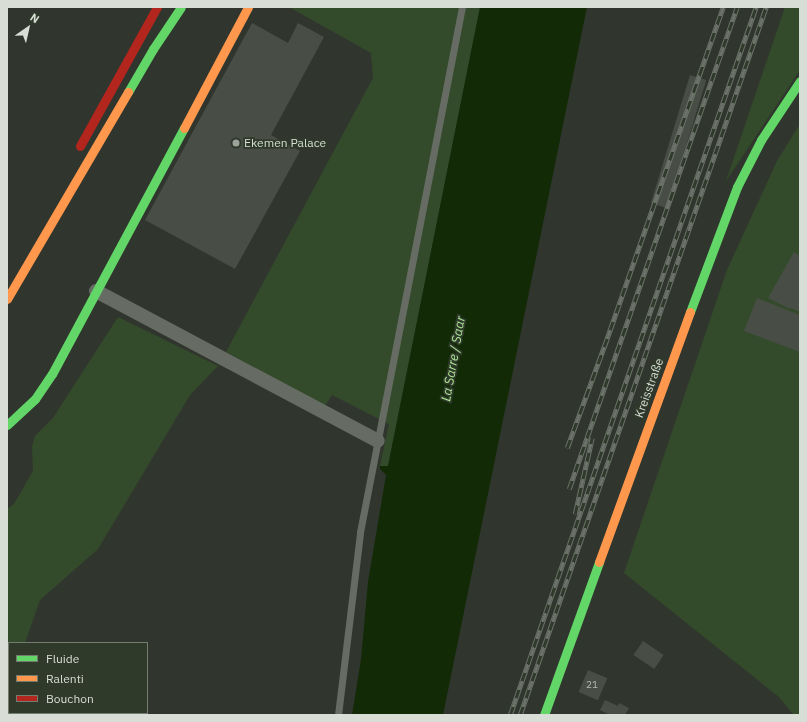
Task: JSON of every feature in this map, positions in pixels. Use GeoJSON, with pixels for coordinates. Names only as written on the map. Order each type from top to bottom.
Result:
{"type":"FeatureCollection","features":[{"type":"Feature","properties":{"kind":"main road"},"geometry":{"type":"LineString","coordinates":[[76,152],[156,7]]}},
{"type":"Feature","properties":{"kind":"main road"},"geometry":{"type":"LineString","coordinates":[[7,299],[149,56],[181,7]]}},
{"type":"Feature","properties":{"kind":"main road"},"geometry":{"type":"LineString","coordinates":[[7,426],[35,399],[52,374],[248,7]]}},
{"type":"Feature","properties":{"kind":"main road","name":"Kreisstraße"},"geometry":{"type":"LineString","coordinates":[[544,715],[680,337],[737,187],[761,140],[800,81]]}},
{"type":"Feature","properties":{"kind":"street"},"geometry":{"type":"LineString","coordinates":[[96,291],[378,441]]}},
{"type":"Feature","properties":{"kind":"lane"},"geometry":{"type":"LineString","coordinates":[[338,715],[354,578],[378,441],[462,7]]}},
{"type":"Feature","properties":{"kind":"shaded area"},"geometry":{"type":"Polygon","coordinates":[[[289,7],[480,7],[388,466],[380,466],[389,424],[332,395],[325,406],[226,352],[373,78],[371,53],[289,7]]]}},
{"type":"Feature","properties":{"kind":"shaded area"},"geometry":{"type":"Polygon","coordinates":[[[785,7],[800,7],[800,70],[726,181],[785,7]]]}},
{"type":"Feature","properties":{"kind":"shaded area"},"geometry":{"type":"Polygon","coordinates":[[[800,124],[800,715],[794,715],[779,697],[624,573],[727,270],[777,161],[800,124]]]}},
{"type":"Feature","properties":{"kind":"shaded area"},"geometry":{"type":"Polygon","coordinates":[[[118,317],[218,366],[190,395],[98,549],[40,600],[25,642],[8,642],[7,693],[7,509],[14,504],[33,471],[32,447],[35,436],[53,418],[118,317]]]}},
{"type":"Feature","properties":{"kind":"water","name":"La Sarre / Saar"},"geometry":{"type":"Polygon","coordinates":[[[480,7],[587,7],[443,715],[352,715],[361,659],[368,582],[386,475],[380,469],[380,466],[388,466],[480,7]]]}},
{"type":"Feature","properties":{"kind":"building","name":"Ekemen Palace"},"geometry":{"type":"Polygon","coordinates":[[[252,23],[288,43],[298,23],[324,37],[271,135],[300,151],[235,269],[145,220],[252,23]]]}},
{"type":"Feature","properties":{"kind":"building"},"geometry":{"type":"Polygon","coordinates":[[[690,75],[706,80],[667,208],[651,203],[690,75]]]}},
{"type":"Feature","properties":{"kind":"building"},"geometry":{"type":"Polygon","coordinates":[[[794,252],[800,256],[800,312],[791,308],[790,309],[768,298],[794,252]]]}},
{"type":"Feature","properties":{"kind":"building"},"geometry":{"type":"Polygon","coordinates":[[[757,298],[800,315],[800,352],[744,331],[757,298]]]}},
{"type":"Feature","properties":{"kind":"building"},"geometry":{"type":"Polygon","coordinates":[[[643,641],[664,655],[654,669],[633,655],[643,641]]]}},
{"type":"Feature","properties":{"kind":"building"},"geometry":{"type":"Polygon","coordinates":[[[588,670],[607,678],[598,700],[579,692],[588,670]]]}},
{"type":"Feature","properties":{"kind":"building"},"geometry":{"type":"Polygon","coordinates":[[[605,700],[618,706],[619,703],[629,708],[625,715],[610,715],[600,710],[605,700]]]}},
{"type":"Feature","properties":{"kind":"railway"},"geometry":{"type":"LineString","coordinates":[[567,448],[723,7]]}},
{"type":"Feature","properties":{"kind":"railway"},"geometry":{"type":"LineString","coordinates":[[569,489],[737,7]]}},
{"type":"Feature","properties":{"kind":"railway"},"geometry":{"type":"LineString","coordinates":[[510,715],[756,7]]}},
{"type":"Feature","properties":{"kind":"railway"},"geometry":{"type":"LineString","coordinates":[[520,715],[766,7]]}},
{"type":"Feature","properties":{"kind":"railway"},"geometry":{"type":"LineString","coordinates":[[575,514],[592,438]]}},
{"type":"Feature","properties":{"kind":"traffic: fast"},"geometry":{"type":"LineString","coordinates":[[128,92],[153,49],[181,7]]}},
{"type":"Feature","properties":{"kind":"traffic: fast"},"geometry":{"type":"LineString","coordinates":[[690,312],[737,187],[761,140],[800,81]]}},
{"type":"Feature","properties":{"kind":"traffic: fast"},"geometry":{"type":"LineString","coordinates":[[7,425],[35,399],[52,374],[184,128]]}},
{"type":"Feature","properties":{"kind":"traffic: fast"},"geometry":{"type":"LineString","coordinates":[[544,715],[599,562]]}},
{"type":"Feature","properties":{"kind":"traffic: slow"},"geometry":{"type":"LineString","coordinates":[[184,128],[248,7]]}},
{"type":"Feature","properties":{"kind":"traffic: slow"},"geometry":{"type":"LineString","coordinates":[[7,299],[128,92]]}},
{"type":"Feature","properties":{"kind":"traffic: slow"},"geometry":{"type":"LineString","coordinates":[[599,562],[690,312]]}},
{"type":"Feature","properties":{"kind":"traffic: jam"},"geometry":{"type":"LineString","coordinates":[[80,146],[157,7]]}},
{"type":"Feature","properties":{"kind":"place","name":"Ekemen Palace"},"geometry":{"type":"Point","coordinates":[236,143]}}]}
